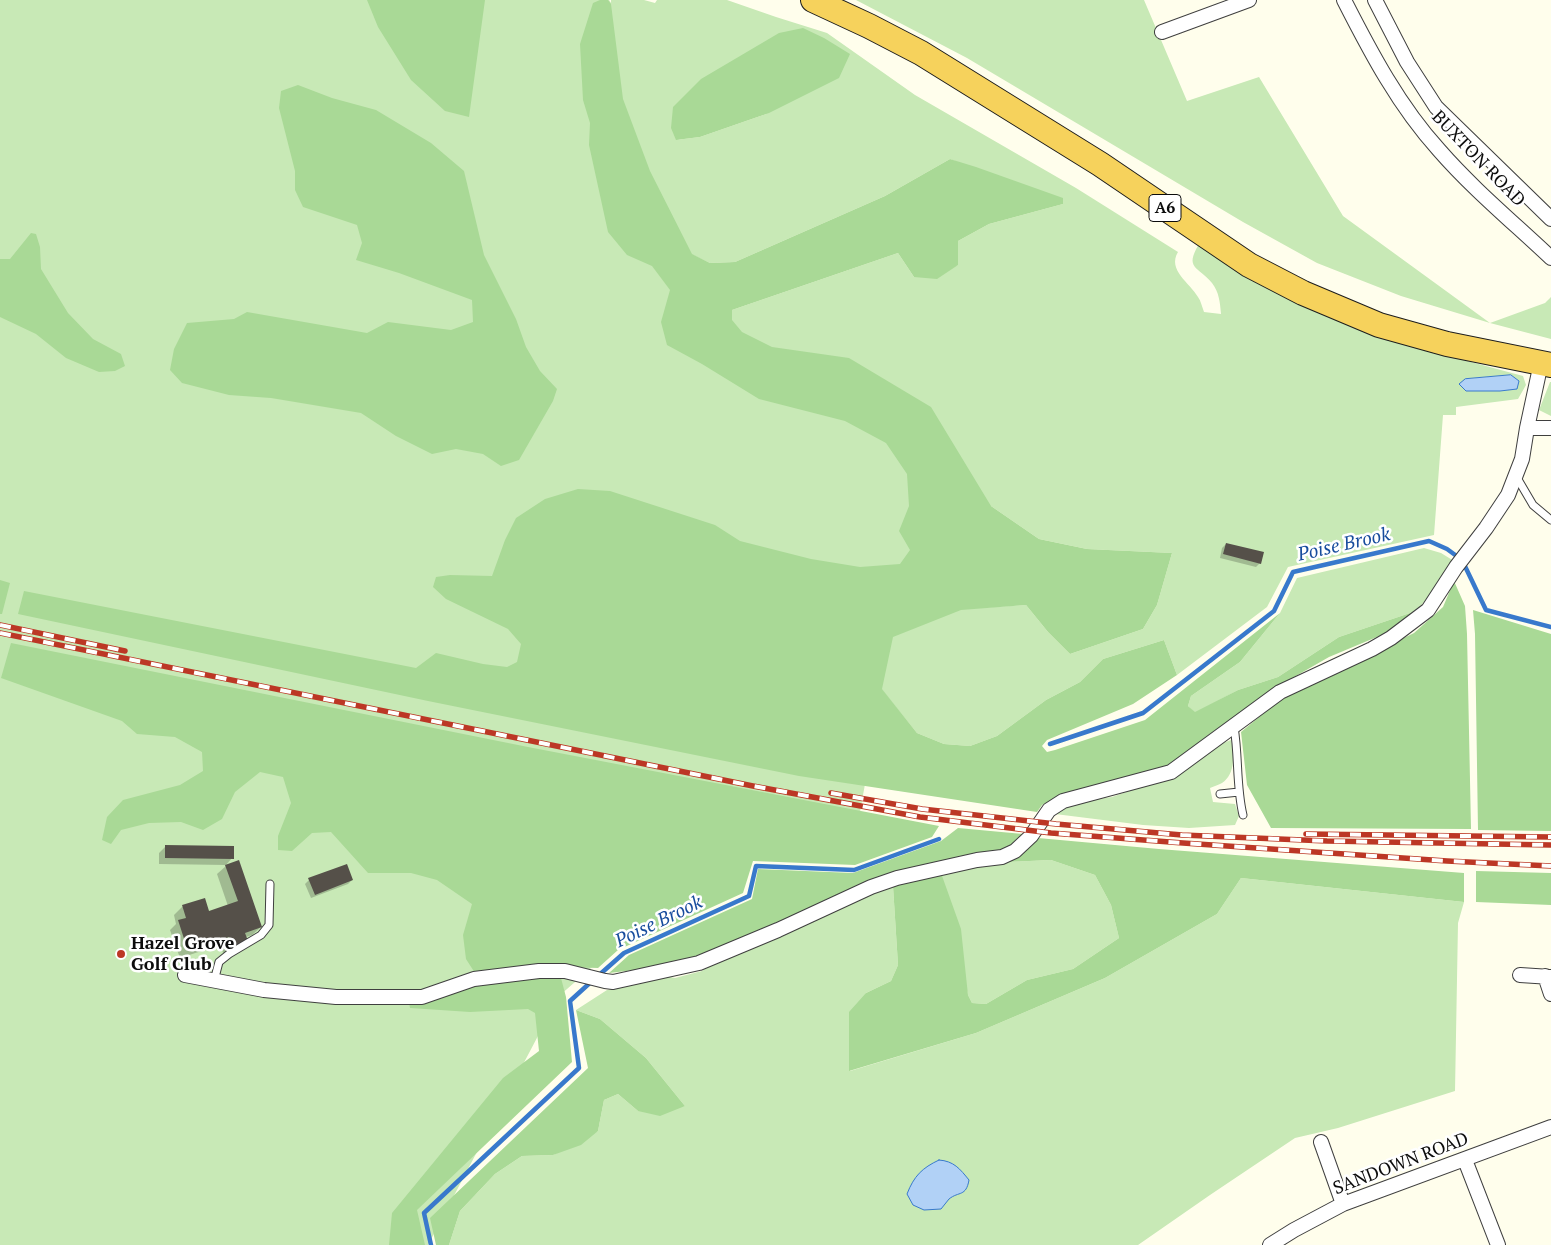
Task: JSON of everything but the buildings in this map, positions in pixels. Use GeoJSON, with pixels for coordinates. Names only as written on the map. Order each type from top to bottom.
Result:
{"type":"FeatureCollection","features":[{"type":"Feature","properties":{"kind":"highway","name":"A6"},"geometry":{"type":"LineString","coordinates":[[813,0],[869,26],[920,53],[1100,164],[1249,265],[1303,292],[1379,325],[1447,344],[1546,364]]}},
{"type":"Feature","properties":{"kind":"street"},"geometry":{"type":"LineString","coordinates":[[1162,32],[1249,0]]}},
{"type":"Feature","properties":{"kind":"street","name":"BUXTON ROAD"},"geometry":{"type":"LineString","coordinates":[[1344,0],[1389,84],[1423,131],[1452,165],[1551,258]]}},
{"type":"Feature","properties":{"kind":"street","name":"BUXTON ROAD"},"geometry":{"type":"LineString","coordinates":[[1376,0],[1407,62],[1436,107],[1551,219]]}},
{"type":"Feature","properties":{"kind":"street"},"geometry":{"type":"LineString","coordinates":[[185,975],[264,990],[336,997],[422,997],[474,979],[539,971],[565,971],[604,982],[613,982],[699,963],[778,930],[871,887],[898,878],[977,860],[1002,857],[1015,851],[1031,836],[1049,810],[1063,800],[1171,772],[1280,692],[1372,649],[1391,638],[1428,610],[1456,567],[1508,495],[1522,459],[1527,428],[1546,364]]}},
{"type":"Feature","properties":{"kind":"street"},"geometry":{"type":"LineString","coordinates":[[1527,428],[1551,428]]}},
{"type":"Feature","properties":{"kind":"street"},"geometry":{"type":"LineString","coordinates":[[1520,975],[1548,976],[1551,994]]}},
{"type":"Feature","properties":{"kind":"street","name":"SANDOWN ROAD"},"geometry":{"type":"LineString","coordinates":[[1270,1245],[1343,1204],[1551,1127]]}},
{"type":"Feature","properties":{"kind":"street"},"geometry":{"type":"LineString","coordinates":[[1321,1142],[1343,1204]]}},
{"type":"Feature","properties":{"kind":"street"},"geometry":{"type":"LineString","coordinates":[[1466,1160],[1498,1245]]}},
{"type":"Feature","properties":{"kind":"lane"},"geometry":{"type":"LineString","coordinates":[[1516,476],[1528,500],[1551,520]]}},
{"type":"Feature","properties":{"kind":"lane"},"geometry":{"type":"LineString","coordinates":[[1234,727],[1237,745],[1239,792],[1243,815]]}},
{"type":"Feature","properties":{"kind":"lane"},"geometry":{"type":"LineString","coordinates":[[1220,794],[1239,792]]}},
{"type":"Feature","properties":{"kind":"lane"},"geometry":{"type":"LineString","coordinates":[[214,981],[219,962],[261,935],[269,925],[270,884]]}},
{"type":"Feature","properties":{"kind":"green space","name":"Hazel Grove Golf Club"},"geometry":{"type":"Polygon","coordinates":[[[0,0],[609,0],[611,3],[611,0],[644,0],[655,3],[657,0],[727,0],[827,33],[915,95],[1076,188],[1178,252],[1175,259],[1177,270],[1199,299],[1204,312],[1221,314],[1219,297],[1214,286],[1193,263],[1193,258],[1199,244],[1296,303],[1371,335],[1523,376],[1526,385],[1518,399],[1456,407],[1456,415],[1443,415],[1434,535],[1288,567],[1267,607],[1177,675],[1164,640],[1103,659],[1080,682],[1046,700],[997,736],[970,746],[944,744],[917,733],[882,690],[852,856],[749,853],[622,941],[559,996],[428,1245],[0,1245],[0,0]],[[769,113],[676,140],[700,137],[769,113]],[[950,159],[885,196],[735,262],[710,263],[693,255],[731,319],[732,310],[898,253],[914,277],[958,265],[958,241],[989,224],[1063,204],[950,159]],[[1511,375],[1465,379],[1466,391],[1516,389],[1519,381],[1511,375]],[[991,506],[961,609],[1026,605],[1048,632],[1070,654],[1143,629],[1157,605],[1172,553],[1087,549],[1039,539],[991,506]]]}},
{"type":"Feature","properties":{"kind":"green space"},"geometry":{"type":"Polygon","coordinates":[[[367,0],[485,0],[469,117],[445,111],[411,80],[378,27],[367,0]]]}},
{"type":"Feature","properties":{"kind":"green space"},"geometry":{"type":"Polygon","coordinates":[[[600,0],[608,0],[611,4],[623,99],[650,171],[692,254],[710,263],[735,262],[885,196],[950,159],[1063,198],[1063,204],[989,224],[958,241],[958,265],[937,279],[914,277],[898,253],[732,310],[732,320],[742,332],[772,347],[849,358],[931,407],[991,506],[1039,539],[1087,549],[1172,553],[1157,605],[1143,629],[1070,654],[1048,632],[1026,605],[961,610],[893,637],[882,689],[917,733],[944,744],[970,746],[997,736],[1046,700],[1080,682],[1103,659],[1164,640],[1177,675],[1133,704],[1047,740],[1042,746],[1047,752],[1145,720],[1280,613],[1240,662],[1191,696],[1188,706],[1195,712],[1238,690],[1278,677],[1339,637],[1416,611],[1384,634],[1329,657],[1275,688],[1207,736],[1179,760],[1164,769],[1062,795],[1042,805],[1037,812],[799,776],[428,701],[18,614],[24,591],[416,668],[436,653],[483,664],[507,667],[517,662],[521,644],[508,629],[446,599],[433,587],[436,577],[450,575],[492,576],[505,540],[516,518],[545,499],[578,489],[610,491],[715,525],[740,541],[811,559],[860,567],[900,564],[910,550],[899,531],[909,506],[907,474],[886,443],[845,421],[759,399],[667,345],[661,322],[670,290],[652,266],[627,255],[608,232],[589,145],[590,123],[583,100],[580,44],[593,3],[600,0]]]}},
{"type":"Feature","properties":{"kind":"green space"},"geometry":{"type":"Polygon","coordinates":[[[856,0],[1144,0],[1187,101],[1259,77],[1343,216],[1490,323],[1401,296],[1317,263],[1243,222],[967,58],[856,0]]]}},
{"type":"Feature","properties":{"kind":"green space"},"geometry":{"type":"Polygon","coordinates":[[[803,28],[850,54],[839,78],[769,113],[700,137],[676,140],[671,128],[673,107],[701,79],[779,33],[803,28]]]}},
{"type":"Feature","properties":{"kind":"green space"},"geometry":{"type":"Polygon","coordinates":[[[298,85],[332,98],[376,110],[431,143],[464,171],[484,255],[516,319],[526,347],[540,371],[557,389],[553,401],[519,460],[501,466],[483,454],[456,449],[432,454],[396,436],[361,413],[271,398],[229,395],[182,383],[170,370],[174,349],[187,323],[234,319],[247,312],[367,333],[388,322],[451,330],[473,322],[472,300],[399,273],[356,260],[362,243],[357,225],[303,207],[295,190],[295,171],[279,108],[281,91],[298,85]]]}},
{"type":"Feature","properties":{"kind":"green space"},"geometry":{"type":"Polygon","coordinates":[[[31,233],[36,234],[40,247],[41,269],[68,313],[93,339],[121,354],[125,366],[115,371],[99,372],[66,358],[36,334],[0,317],[0,259],[10,259],[31,233]]]}},
{"type":"Feature","properties":{"kind":"green space"},"geometry":{"type":"Polygon","coordinates":[[[1551,297],[1551,339],[1490,323],[1545,303],[1551,297]]]}},
{"type":"Feature","properties":{"kind":"green space"},"geometry":{"type":"Polygon","coordinates":[[[1551,382],[1551,416],[1539,410],[1551,382]]]}},
{"type":"Feature","properties":{"kind":"green space"},"geometry":{"type":"Polygon","coordinates":[[[1424,548],[1441,553],[1454,561],[1439,585],[1416,611],[1339,637],[1278,677],[1238,690],[1195,713],[1188,706],[1191,696],[1240,662],[1280,613],[1297,578],[1424,548]]]}},
{"type":"Feature","properties":{"kind":"green space"},"geometry":{"type":"Polygon","coordinates":[[[0,580],[10,583],[2,614],[0,614],[0,580]]]}},
{"type":"Feature","properties":{"kind":"green space"},"geometry":{"type":"Polygon","coordinates":[[[1454,581],[1465,606],[1467,634],[1471,829],[1271,828],[1247,785],[1241,732],[1282,698],[1414,633],[1443,607],[1454,581]]]}},
{"type":"Feature","properties":{"kind":"green space"},"geometry":{"type":"Polygon","coordinates":[[[1473,610],[1551,634],[1551,831],[1478,830],[1473,610]]]}},
{"type":"Feature","properties":{"kind":"green space"},"geometry":{"type":"Polygon","coordinates":[[[11,643],[528,747],[939,826],[932,837],[855,865],[753,861],[743,893],[618,950],[598,968],[536,966],[475,973],[466,959],[463,935],[472,904],[437,880],[411,873],[368,873],[331,832],[312,833],[292,851],[278,850],[278,836],[291,803],[283,777],[260,772],[235,792],[222,819],[203,830],[181,822],[149,823],[121,830],[111,844],[102,840],[107,817],[123,800],[180,785],[203,771],[202,752],[175,737],[137,734],[122,721],[1,678],[11,643]]]}},
{"type":"Feature","properties":{"kind":"green space"},"geometry":{"type":"Polygon","coordinates":[[[1231,740],[1233,763],[1230,774],[1222,783],[1210,788],[1213,802],[1235,804],[1239,816],[1235,825],[1189,828],[1143,825],[1055,814],[1063,804],[1112,797],[1149,784],[1231,740]]]}},
{"type":"Feature","properties":{"kind":"green space"},"geometry":{"type":"Polygon","coordinates":[[[958,828],[1023,834],[1015,843],[1001,851],[984,855],[772,927],[696,956],[652,968],[609,973],[629,955],[752,899],[758,869],[853,873],[941,841],[958,828]]]}},
{"type":"Feature","properties":{"kind":"green space"},"geometry":{"type":"Polygon","coordinates":[[[1038,838],[1464,873],[1464,902],[1241,878],[1217,914],[1105,978],[976,1033],[849,1071],[849,1012],[866,993],[891,981],[898,965],[893,886],[941,873],[961,929],[968,995],[972,1003],[986,1004],[1027,980],[1073,969],[1119,938],[1111,905],[1095,875],[1051,860],[1007,862],[1020,856],[1038,838]]]}},
{"type":"Feature","properties":{"kind":"green space"},"geometry":{"type":"Polygon","coordinates":[[[1051,860],[1095,875],[1111,905],[1119,938],[1073,969],[1027,980],[986,1004],[972,1003],[968,995],[941,873],[1007,862],[1051,860]]]}},
{"type":"Feature","properties":{"kind":"green space"},"geometry":{"type":"Polygon","coordinates":[[[1476,871],[1551,873],[1551,905],[1476,902],[1476,871]]]}},
{"type":"Feature","properties":{"kind":"green space"},"geometry":{"type":"Polygon","coordinates":[[[1241,878],[1464,902],[1458,923],[1455,1091],[1338,1128],[1295,1138],[1138,1245],[449,1245],[460,1211],[495,1174],[522,1156],[553,1155],[598,1131],[604,1100],[618,1094],[638,1111],[685,1106],[646,1058],[600,1019],[576,1010],[607,990],[664,976],[675,978],[702,971],[709,964],[772,940],[785,931],[868,893],[893,886],[898,965],[891,981],[866,993],[850,1043],[850,1071],[976,1033],[1105,978],[1217,914],[1241,878]]]}},
{"type":"Feature","properties":{"kind":"green space"},"geometry":{"type":"Polygon","coordinates":[[[530,978],[561,978],[566,997],[572,1062],[417,1210],[425,1245],[389,1245],[392,1213],[503,1078],[539,1051],[535,1013],[528,1009],[470,1012],[410,1008],[409,1003],[478,983],[530,978]]]}},
{"type":"Feature","properties":{"kind":"green space"},"geometry":{"type":"Polygon","coordinates":[[[576,1010],[600,1019],[646,1058],[685,1106],[660,1116],[638,1111],[618,1094],[604,1100],[598,1131],[581,1145],[553,1155],[522,1156],[495,1174],[460,1211],[449,1245],[436,1245],[430,1218],[588,1068],[576,1010]]]}},
{"type":"Feature","properties":{"kind":"water"},"geometry":{"type":"Polygon","coordinates":[[[1511,375],[1519,381],[1517,389],[1466,391],[1459,384],[1465,379],[1511,375]]]}},
{"type":"Feature","properties":{"kind":"water"},"geometry":{"type":"Polygon","coordinates":[[[939,1160],[949,1162],[960,1169],[969,1180],[968,1185],[962,1193],[949,1199],[941,1209],[924,1210],[913,1205],[907,1194],[919,1173],[939,1160]]]}},
{"type":"Feature","properties":{"kind":"waterway","name":"Poise Brook"},"geometry":{"type":"LineString","coordinates":[[1050,744],[1143,713],[1274,611],[1293,572],[1429,541],[1447,549],[1462,560],[1486,610],[1551,627]]}},
{"type":"Feature","properties":{"kind":"waterway","name":"Poise Brook"},"geometry":{"type":"LineString","coordinates":[[598,976],[624,953],[749,896],[756,866],[854,870],[939,839]]}},
{"type":"Feature","properties":{"kind":"waterway","name":"Poise Brook"},"geometry":{"type":"LineString","coordinates":[[431,1245],[424,1213],[579,1068],[570,1001],[592,981]]}},
{"type":"Feature","properties":{"kind":"railway"},"geometry":{"type":"LineString","coordinates":[[0,625],[125,651]]}},
{"type":"Feature","properties":{"kind":"railway"},"geometry":{"type":"LineString","coordinates":[[0,633],[753,786],[920,817],[1051,833],[1447,861],[1551,866]]}},
{"type":"Feature","properties":{"kind":"railway"},"geometry":{"type":"LineString","coordinates":[[831,793],[922,809],[1056,824],[1182,835],[1327,841],[1551,845]]}},
{"type":"Feature","properties":{"kind":"railway"},"geometry":{"type":"LineString","coordinates":[[1306,834],[1551,837]]}},
{"type":"Feature","properties":{"kind":"place","name":"Hazel Grove Golf Club"},"geometry":{"type":"Point","coordinates":[121,954]}}]}
